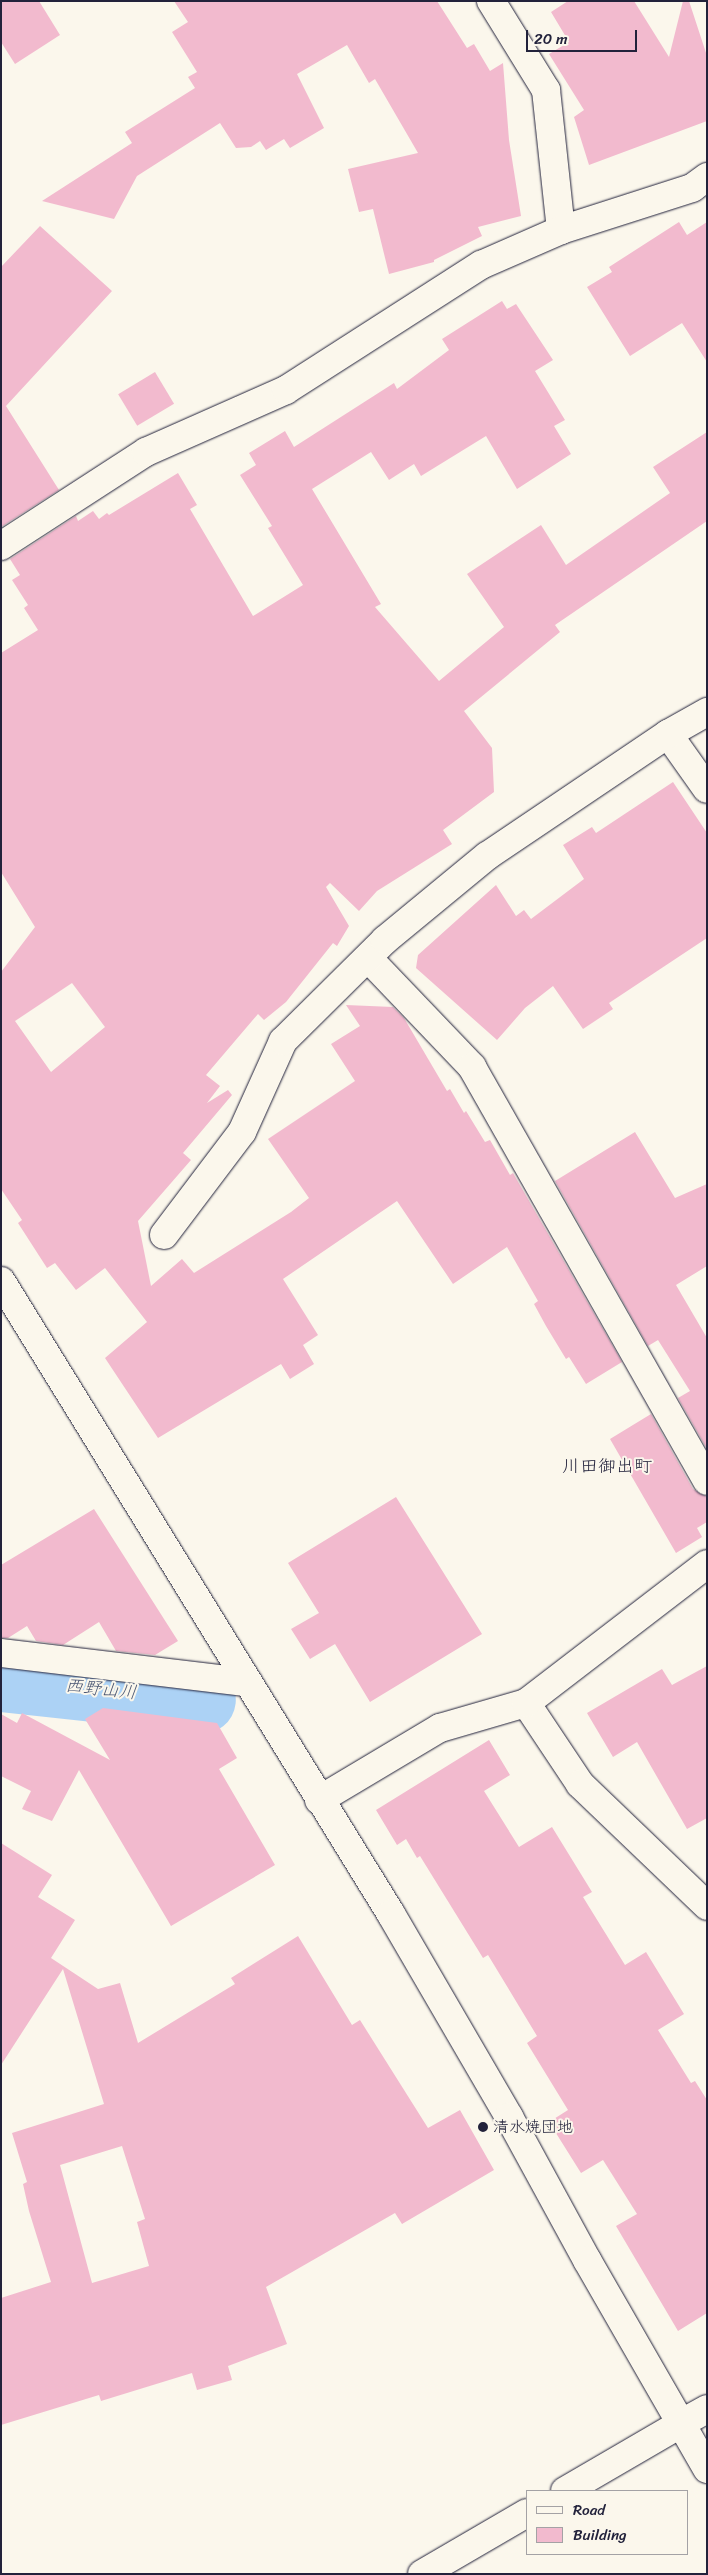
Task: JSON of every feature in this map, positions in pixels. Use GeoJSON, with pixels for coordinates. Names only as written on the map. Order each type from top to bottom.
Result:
{"type":"FeatureCollection","features":[{"type":"Feature","properties":{"kind":"street"},"geometry":{"type":"LineString","coordinates":[[491,1],[546,90],[560,230]]}},
{"type":"Feature","properties":{"kind":"street"},"geometry":{"type":"LineString","coordinates":[[1,546],[146,452],[286,390],[481,264],[560,230],[692,188],[707,177]]}},
{"type":"Feature","properties":{"kind":"street"},"geometry":{"type":"LineString","coordinates":[[164,1235],[242,1132],[283,1040],[368,958],[486,856],[668,734],[707,712]]}},
{"type":"Feature","properties":{"kind":"street"},"geometry":{"type":"LineString","coordinates":[[668,734],[707,790]]}},
{"type":"Feature","properties":{"kind":"street"},"geometry":{"type":"LineString","coordinates":[[368,958],[472,1067],[707,1481]]}},
{"type":"Feature","properties":{"kind":"street"},"geometry":{"type":"LineString","coordinates":[[1,1281],[246,1682],[391,1914],[510,2117],[680,2424],[707,2469]]}},
{"type":"Feature","properties":{"kind":"street"},"geometry":{"type":"LineString","coordinates":[[319,1800],[440,1728],[526,1704],[707,1564]]}},
{"type":"Feature","properties":{"kind":"street"},"geometry":{"type":"LineString","coordinates":[[1,1653],[246,1682]]}},
{"type":"Feature","properties":{"kind":"street"},"geometry":{"type":"LineString","coordinates":[[526,1704],[580,1784],[707,1906]]}},
{"type":"Feature","properties":{"kind":"street"},"geometry":{"type":"LineString","coordinates":[[567,2490],[707,2409]]}},
{"type":"Feature","properties":{"kind":"street"},"geometry":{"type":"LineString","coordinates":[[422,2574],[526,2514]]}},
{"type":"Feature","properties":{"kind":"building"},"geometry":{"type":"Polygon","coordinates":[[[1,1],[39,1],[60,35],[15,64],[1,42],[1,1]]]}},
{"type":"Feature","properties":{"kind":"building"},"geometry":{"type":"Polygon","coordinates":[[[174,1],[437,1],[467,48],[474,44],[490,71],[503,63],[509,140],[521,216],[478,227],[482,236],[434,260],[434,262],[389,274],[373,209],[359,212],[348,169],[418,153],[375,79],[369,83],[347,45],[297,74],[324,128],[290,148],[284,139],[266,150],[260,141],[251,147],[236,148],[220,123],[137,176],[114,219],[42,201],[132,143],[125,132],[195,88],[188,77],[197,72],[172,32],[188,22],[174,1]]]}},
{"type":"Feature","properties":{"kind":"building"},"geometry":{"type":"Polygon","coordinates":[[[568,1],[634,1],[669,57],[683,1],[689,1],[707,56],[707,121],[589,165],[574,117],[584,110],[549,54],[569,42],[551,12],[568,1]]]}},
{"type":"Feature","properties":{"kind":"building"},"geometry":{"type":"Polygon","coordinates":[[[679,222],[687,235],[707,222],[707,362],[682,323],[630,356],[587,287],[612,272],[609,267],[679,222]]]}},
{"type":"Feature","properties":{"kind":"building"},"geometry":{"type":"Polygon","coordinates":[[[40,226],[112,291],[6,406],[59,490],[1,527],[1,267],[40,226]]]}},
{"type":"Feature","properties":{"kind":"building"},"geometry":{"type":"Polygon","coordinates":[[[502,301],[507,309],[516,304],[553,360],[535,371],[565,420],[554,426],[571,454],[517,489],[486,436],[421,476],[414,464],[389,480],[371,452],[312,489],[381,604],[375,607],[439,681],[504,627],[467,574],[541,525],[566,565],[670,493],[653,467],[707,432],[707,521],[555,625],[560,632],[464,711],[492,748],[494,792],[443,830],[452,844],[377,891],[359,911],[330,883],[326,887],[349,926],[337,946],[333,943],[286,1002],[264,1020],[258,1014],[206,1075],[220,1086],[207,1103],[228,1090],[232,1095],[183,1153],[191,1160],[138,1221],[151,1286],[182,1259],[194,1273],[291,1212],[309,1198],[268,1139],[355,1081],[331,1044],[360,1026],[346,1005],[393,1007],[404,1018],[447,1091],[450,1089],[464,1113],[466,1111],[485,1142],[490,1140],[510,1175],[513,1173],[622,1362],[586,1384],[569,1357],[566,1359],[546,1326],[534,1304],[538,1301],[507,1247],[453,1284],[397,1201],[283,1279],[318,1335],[303,1345],[314,1364],[290,1379],[281,1364],[158,1438],[105,1358],[147,1322],[105,1268],[76,1290],[55,1263],[47,1268],[18,1223],[22,1220],[1,1189],[1,972],[35,927],[1,872],[1,653],[38,630],[24,608],[28,605],[12,580],[20,575],[10,559],[76,516],[78,521],[93,511],[99,519],[107,513],[109,515],[178,473],[197,505],[190,509],[253,616],[303,585],[268,528],[272,526],[240,475],[256,465],[249,453],[285,431],[294,447],[394,383],[397,389],[449,350],[442,339],[502,301]],[[72,983],[15,1021],[51,1072],[105,1027],[72,983]]]}},
{"type":"Feature","properties":{"kind":"building"},"geometry":{"type":"Polygon","coordinates":[[[155,372],[174,404],[137,426],[118,394],[155,372]]]}},
{"type":"Feature","properties":{"kind":"building"},"geometry":{"type":"Polygon","coordinates":[[[673,782],[707,833],[707,938],[609,1003],[613,1009],[583,1029],[553,986],[525,1008],[497,1040],[416,968],[418,955],[496,885],[516,916],[524,910],[531,919],[584,879],[563,845],[592,827],[596,833],[673,782]]]}},
{"type":"Feature","properties":{"kind":"building"},"geometry":{"type":"Polygon","coordinates":[[[635,1132],[675,1198],[707,1184],[707,1266],[676,1285],[707,1338],[707,1449],[678,1398],[690,1391],[658,1340],[648,1346],[555,1181],[635,1132]]]}},
{"type":"Feature","properties":{"kind":"building"},"geometry":{"type":"Polygon","coordinates":[[[651,1414],[693,1489],[707,1497],[707,1522],[697,1528],[702,1537],[676,1553],[610,1439],[651,1414]]]}},
{"type":"Feature","properties":{"kind":"building"},"geometry":{"type":"Polygon","coordinates":[[[396,1497],[482,1634],[370,1702],[335,1644],[310,1659],[291,1629],[319,1613],[288,1563],[396,1497]]]}},
{"type":"Feature","properties":{"kind":"building"},"geometry":{"type":"Polygon","coordinates":[[[94,1509],[178,1641],[155,1655],[116,1651],[99,1622],[63,1645],[36,1641],[27,1626],[8,1638],[1,1638],[1,1565],[94,1509]]]}},
{"type":"Feature","properties":{"kind":"building"},"geometry":{"type":"Polygon","coordinates":[[[707,1666],[707,1818],[687,1829],[637,1742],[613,1757],[587,1713],[662,1669],[672,1685],[707,1666]]]}},
{"type":"Feature","properties":{"kind":"building"},"geometry":{"type":"Polygon","coordinates":[[[103,1708],[217,1723],[237,1758],[219,1769],[275,1865],[171,1926],[79,1770],[52,1821],[22,1809],[31,1791],[1,1776],[1,1714],[17,1723],[22,1713],[110,1760],[85,1719],[103,1708]]]}},
{"type":"Feature","properties":{"kind":"building"},"geometry":{"type":"Polygon","coordinates":[[[489,1740],[510,1775],[484,1791],[519,1847],[552,1827],[592,1892],[583,1897],[625,1965],[646,1952],[684,2014],[658,2030],[691,2083],[695,2081],[707,2100],[707,2313],[678,2331],[616,2226],[637,2214],[603,2160],[581,2173],[549,2122],[568,2110],[527,2043],[537,2036],[488,1955],[483,1958],[420,1856],[417,1858],[406,1839],[397,1845],[376,1810],[489,1740]]]}},
{"type":"Feature","properties":{"kind":"building"},"geometry":{"type":"Polygon","coordinates":[[[1,1843],[52,1875],[38,1897],[75,1920],[51,1958],[98,1989],[120,1983],[138,2043],[235,1984],[231,1978],[298,1936],[352,2025],[360,2020],[428,2128],[460,2110],[494,2170],[402,2224],[395,2213],[266,2287],[287,2344],[228,2366],[232,2380],[197,2390],[192,2373],[101,2401],[99,2395],[1,2425],[1,2298],[51,2282],[29,2211],[23,2184],[27,2182],[12,2133],[104,2104],[63,1969],[1,2065],[1,1843]],[[122,2146],[60,2165],[92,2283],[149,2266],[137,2222],[145,2219],[122,2146]]]}},
{"type":"Feature","properties":{"kind":"waterway","name":"西野山川"},"geometry":{"type":"LineString","coordinates":[[1,1678],[202,1700]]}},
{"type":"Feature","properties":{"kind":"place","name":"清水焼団地"},"geometry":{"type":"Point","coordinates":[483,2127]}},
{"type":"Feature","properties":{"kind":"district","name":"川田御出町"},"geometry":{"type":"Point","coordinates":[607,1466]}}]}
